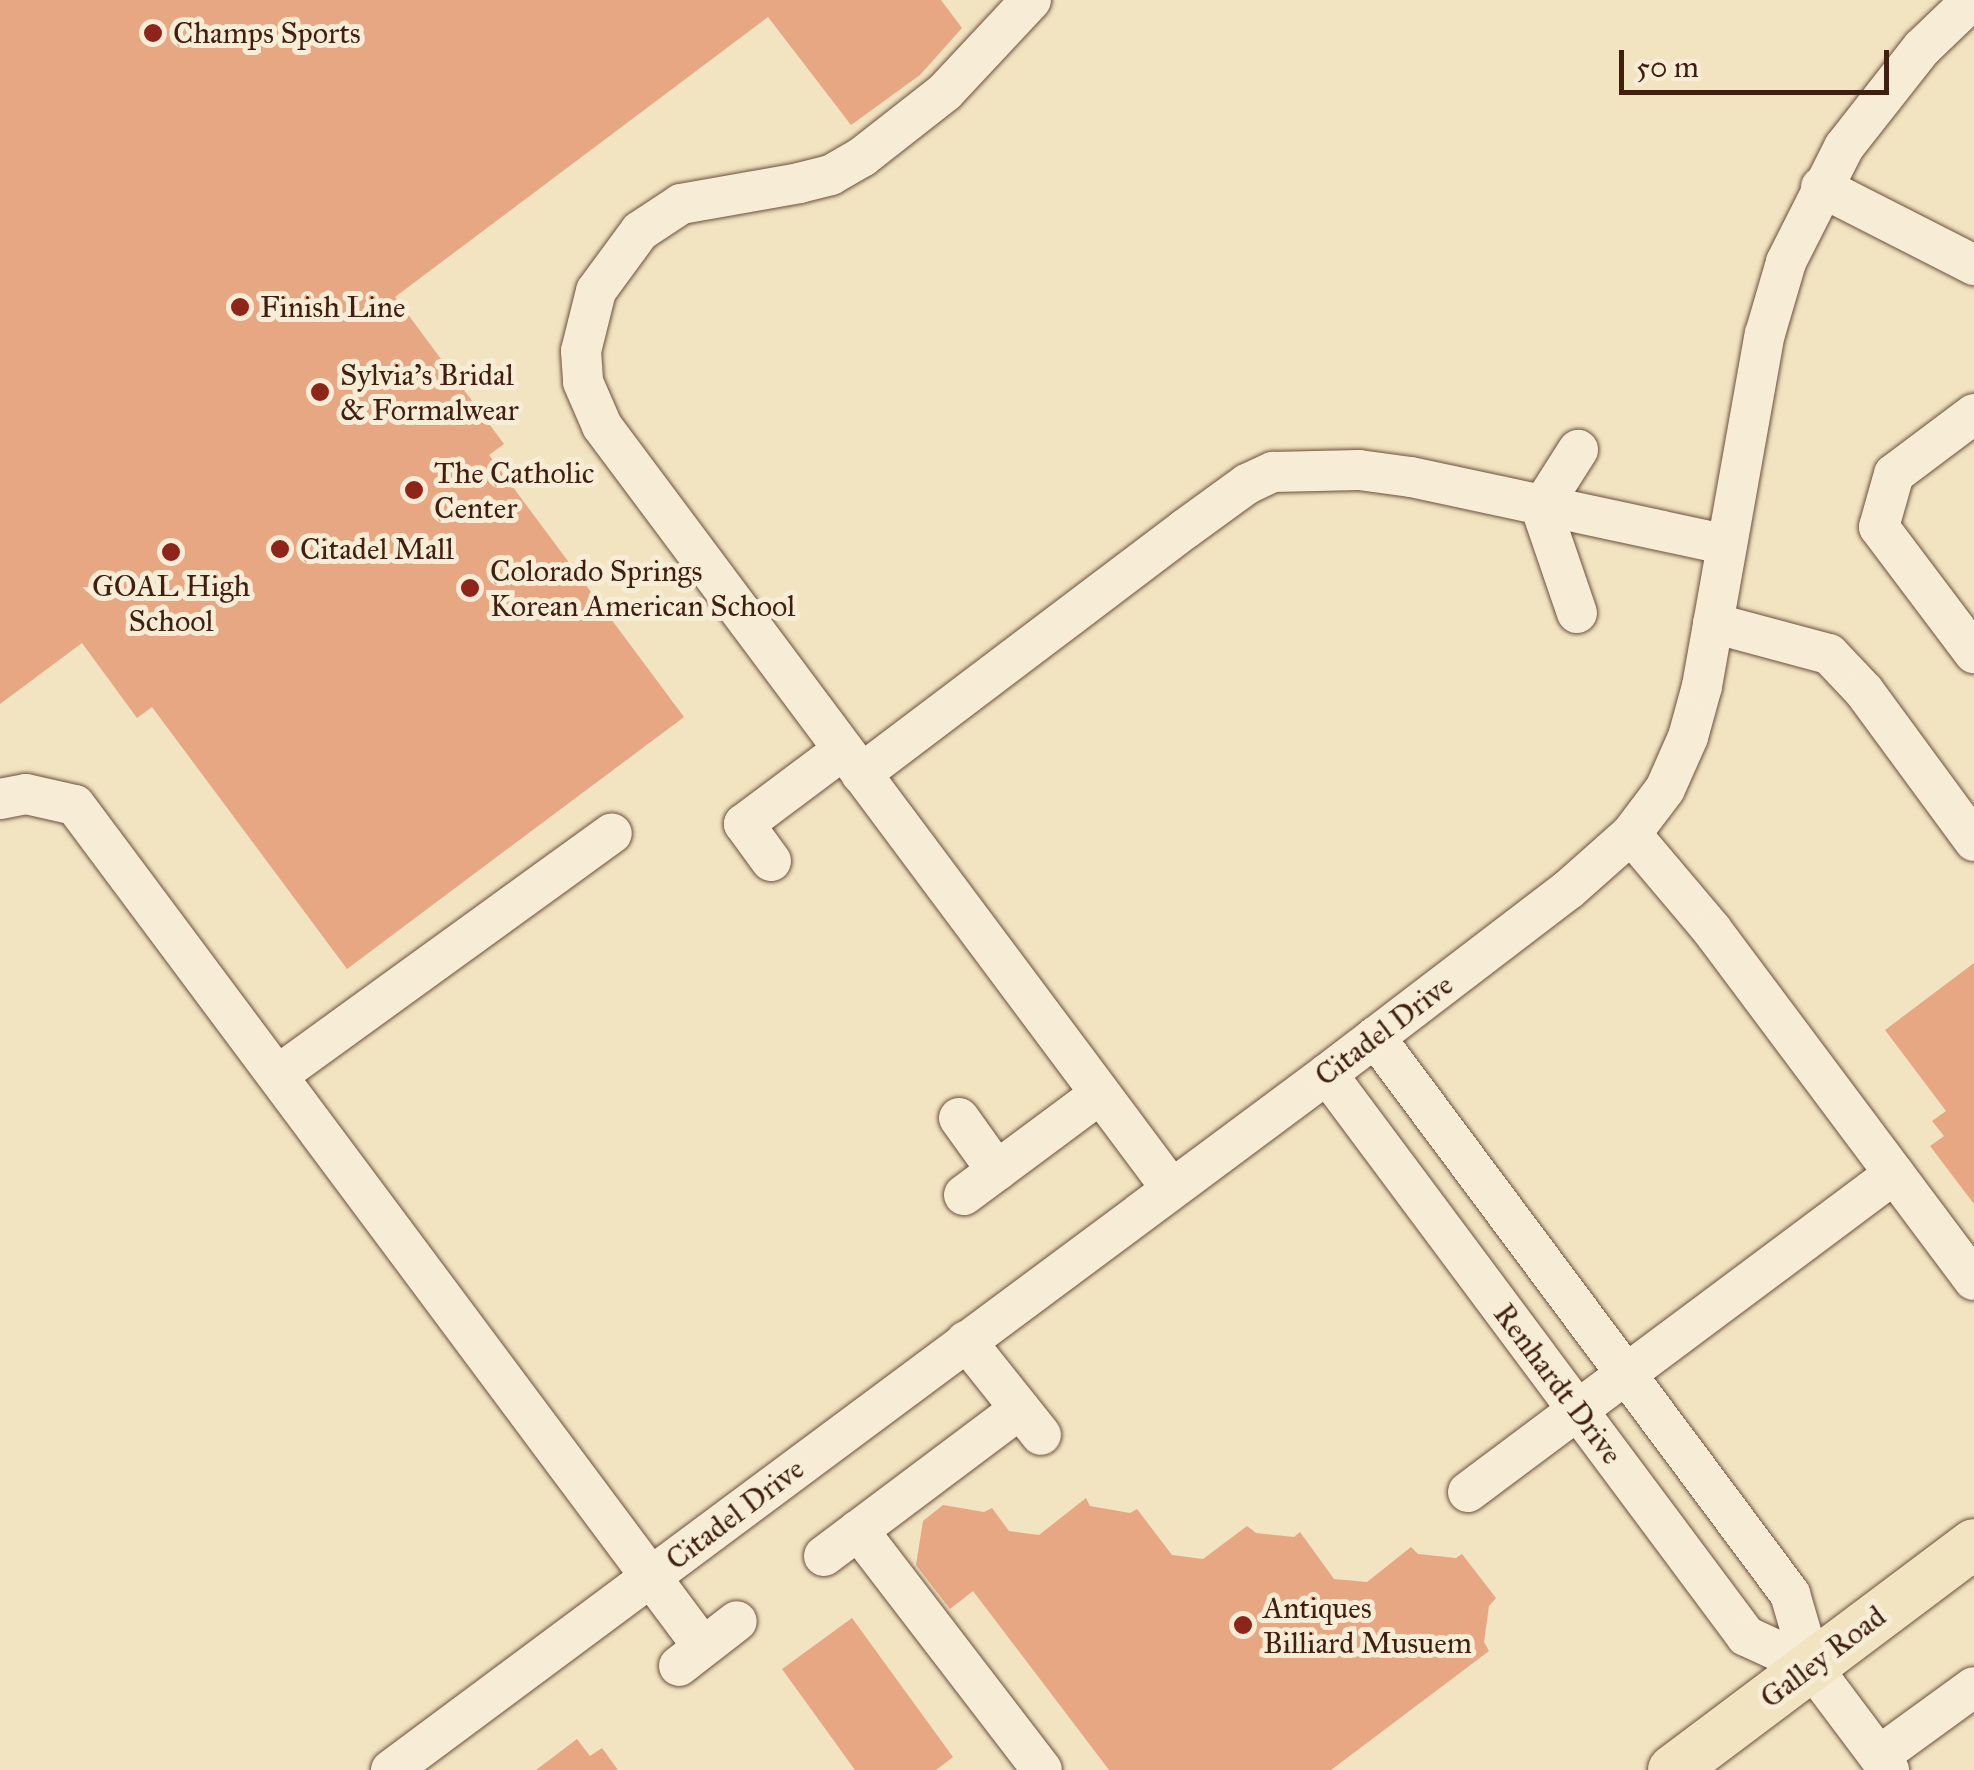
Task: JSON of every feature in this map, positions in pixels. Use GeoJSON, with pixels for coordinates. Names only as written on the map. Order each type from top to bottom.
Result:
{"type":"FeatureCollection","features":[{"type":"Feature","properties":{"kind":"main road","name":"Galley Road"},"geometry":{"type":"LineString","coordinates":[[1673,1770],[1974,1544]]}},
{"type":"Feature","properties":{"kind":"street"},"geometry":{"type":"LineString","coordinates":[[1031,0],[945,92],[862,158],[830,175],[800,183],[680,204],[640,231],[596,291],[581,351],[582,382],[602,426],[1172,1188]]}},
{"type":"Feature","properties":{"kind":"street","name":"Citadel Drive"},"geometry":{"type":"LineString","coordinates":[[391,1770],[1328,1074],[1568,890],[1632,834],[1665,789],[1688,736],[1713,623],[1765,334],[1786,262],[1822,187],[1878,101],[1966,2]]}},
{"type":"Feature","properties":{"kind":"street"},"geometry":{"type":"LineString","coordinates":[[1822,187],[1974,265]]}},
{"type":"Feature","properties":{"kind":"street"},"geometry":{"type":"LineString","coordinates":[[1974,414],[1894,474],[1880,527],[1974,654]]}},
{"type":"Feature","properties":{"kind":"street"},"geometry":{"type":"LineString","coordinates":[[1542,508],[1578,450]]}},
{"type":"Feature","properties":{"kind":"street"},"geometry":{"type":"LineString","coordinates":[[770,861],[744,824],[852,762],[1247,484],[1273,472],[1358,470],[1727,545]]}},
{"type":"Feature","properties":{"kind":"street"},"geometry":{"type":"LineString","coordinates":[[1542,508],[1577,614]]}},
{"type":"Feature","properties":{"kind":"street"},"geometry":{"type":"LineString","coordinates":[[1713,623],[1829,654],[1864,690],[1974,842]]}},
{"type":"Feature","properties":{"kind":"street"},"geometry":{"type":"LineString","coordinates":[[0,799],[26,794],[75,805],[651,1577],[691,1656],[737,1622]]}},
{"type":"Feature","properties":{"kind":"street"},"geometry":{"type":"LineString","coordinates":[[278,1076],[602,836],[612,833]]}},
{"type":"Feature","properties":{"kind":"street"},"geometry":{"type":"LineString","coordinates":[[1632,834],[1712,930],[1974,1280]]}},
{"type":"Feature","properties":{"kind":"street","name":"Renhardt Drive"},"geometry":{"type":"LineString","coordinates":[[1376,1037],[1793,1599],[1811,1666],[1884,1766]]}},
{"type":"Feature","properties":{"kind":"street","name":"Renhardt Drive"},"geometry":{"type":"LineString","coordinates":[[1328,1074],[1746,1636],[1811,1666]]}},
{"type":"Feature","properties":{"kind":"street"},"geometry":{"type":"LineString","coordinates":[[964,1194],[1100,1094]]}},
{"type":"Feature","properties":{"kind":"street"},"geometry":{"type":"LineString","coordinates":[[959,1118],[997,1171]]}},
{"type":"Feature","properties":{"kind":"street"},"geometry":{"type":"LineString","coordinates":[[1468,1492],[1894,1174]]}},
{"type":"Feature","properties":{"kind":"street"},"geometry":{"type":"LineString","coordinates":[[824,1556],[858,1530],[1031,1422],[966,1342]]}},
{"type":"Feature","properties":{"kind":"street"},"geometry":{"type":"LineString","coordinates":[[858,1530],[1038,1768]]}},
{"type":"Feature","properties":{"kind":"street"},"geometry":{"type":"LineString","coordinates":[[1884,1766],[1974,1687]]}},
{"type":"Feature","properties":{"kind":"building","name":"Citadel Mall"},"geometry":{"type":"Polygon","coordinates":[[[0,0],[941,0],[962,28],[920,75],[851,125],[768,17],[395,297],[504,444],[489,455],[684,717],[347,969],[152,707],[137,718],[82,643],[0,704],[0,0]]]}},
{"type":"Feature","properties":{"kind":"building"},"geometry":{"type":"Polygon","coordinates":[[[1974,963],[1974,1204],[1930,1146],[1944,1136],[1932,1121],[1946,1111],[1885,1030],[1974,963]]]}},
{"type":"Feature","properties":{"kind":"building","name":"Antiques Billiard Musuem"},"geometry":{"type":"Polygon","coordinates":[[[1086,1498],[1090,1506],[1130,1513],[1137,1509],[1172,1555],[1203,1559],[1247,1526],[1256,1533],[1294,1537],[1300,1532],[1334,1579],[1367,1582],[1411,1547],[1418,1554],[1456,1558],[1462,1554],[1496,1598],[1489,1606],[1484,1642],[1489,1651],[1331,1770],[1109,1770],[973,1591],[950,1609],[916,1565],[923,1521],[943,1505],[984,1512],[992,1508],[1009,1531],[1039,1535],[1086,1498]]]}},
{"type":"Feature","properties":{"kind":"building"},"geometry":{"type":"Polygon","coordinates":[[[852,1618],[953,1757],[936,1770],[855,1770],[782,1669],[852,1618]]]}},
{"type":"Feature","properties":{"kind":"building"},"geometry":{"type":"Polygon","coordinates":[[[577,1739],[590,1756],[602,1748],[618,1770],[536,1770],[577,1739]]]}},
{"type":"Feature","properties":{"kind":"place","name":"Champs Sports"},"geometry":{"type":"Point","coordinates":[153,33]}},
{"type":"Feature","properties":{"kind":"place","name":"Finish Line"},"geometry":{"type":"Point","coordinates":[240,307]}},
{"type":"Feature","properties":{"kind":"place","name":"Sylvia's Bridal & Formalwear"},"geometry":{"type":"Point","coordinates":[320,392]}},
{"type":"Feature","properties":{"kind":"place","name":"The Catholic Center"},"geometry":{"type":"Point","coordinates":[414,490]}},
{"type":"Feature","properties":{"kind":"place","name":"Citadel Mall"},"geometry":{"type":"Point","coordinates":[280,549]}},
{"type":"Feature","properties":{"kind":"place","name":"GOAL High School"},"geometry":{"type":"Point","coordinates":[171,552]}},
{"type":"Feature","properties":{"kind":"place","name":"Colorado Springs Korean American School"},"geometry":{"type":"Point","coordinates":[470,588]}},
{"type":"Feature","properties":{"kind":"place","name":"Antiques Billiard Musuem"},"geometry":{"type":"Point","coordinates":[1243,1625]}}]}
